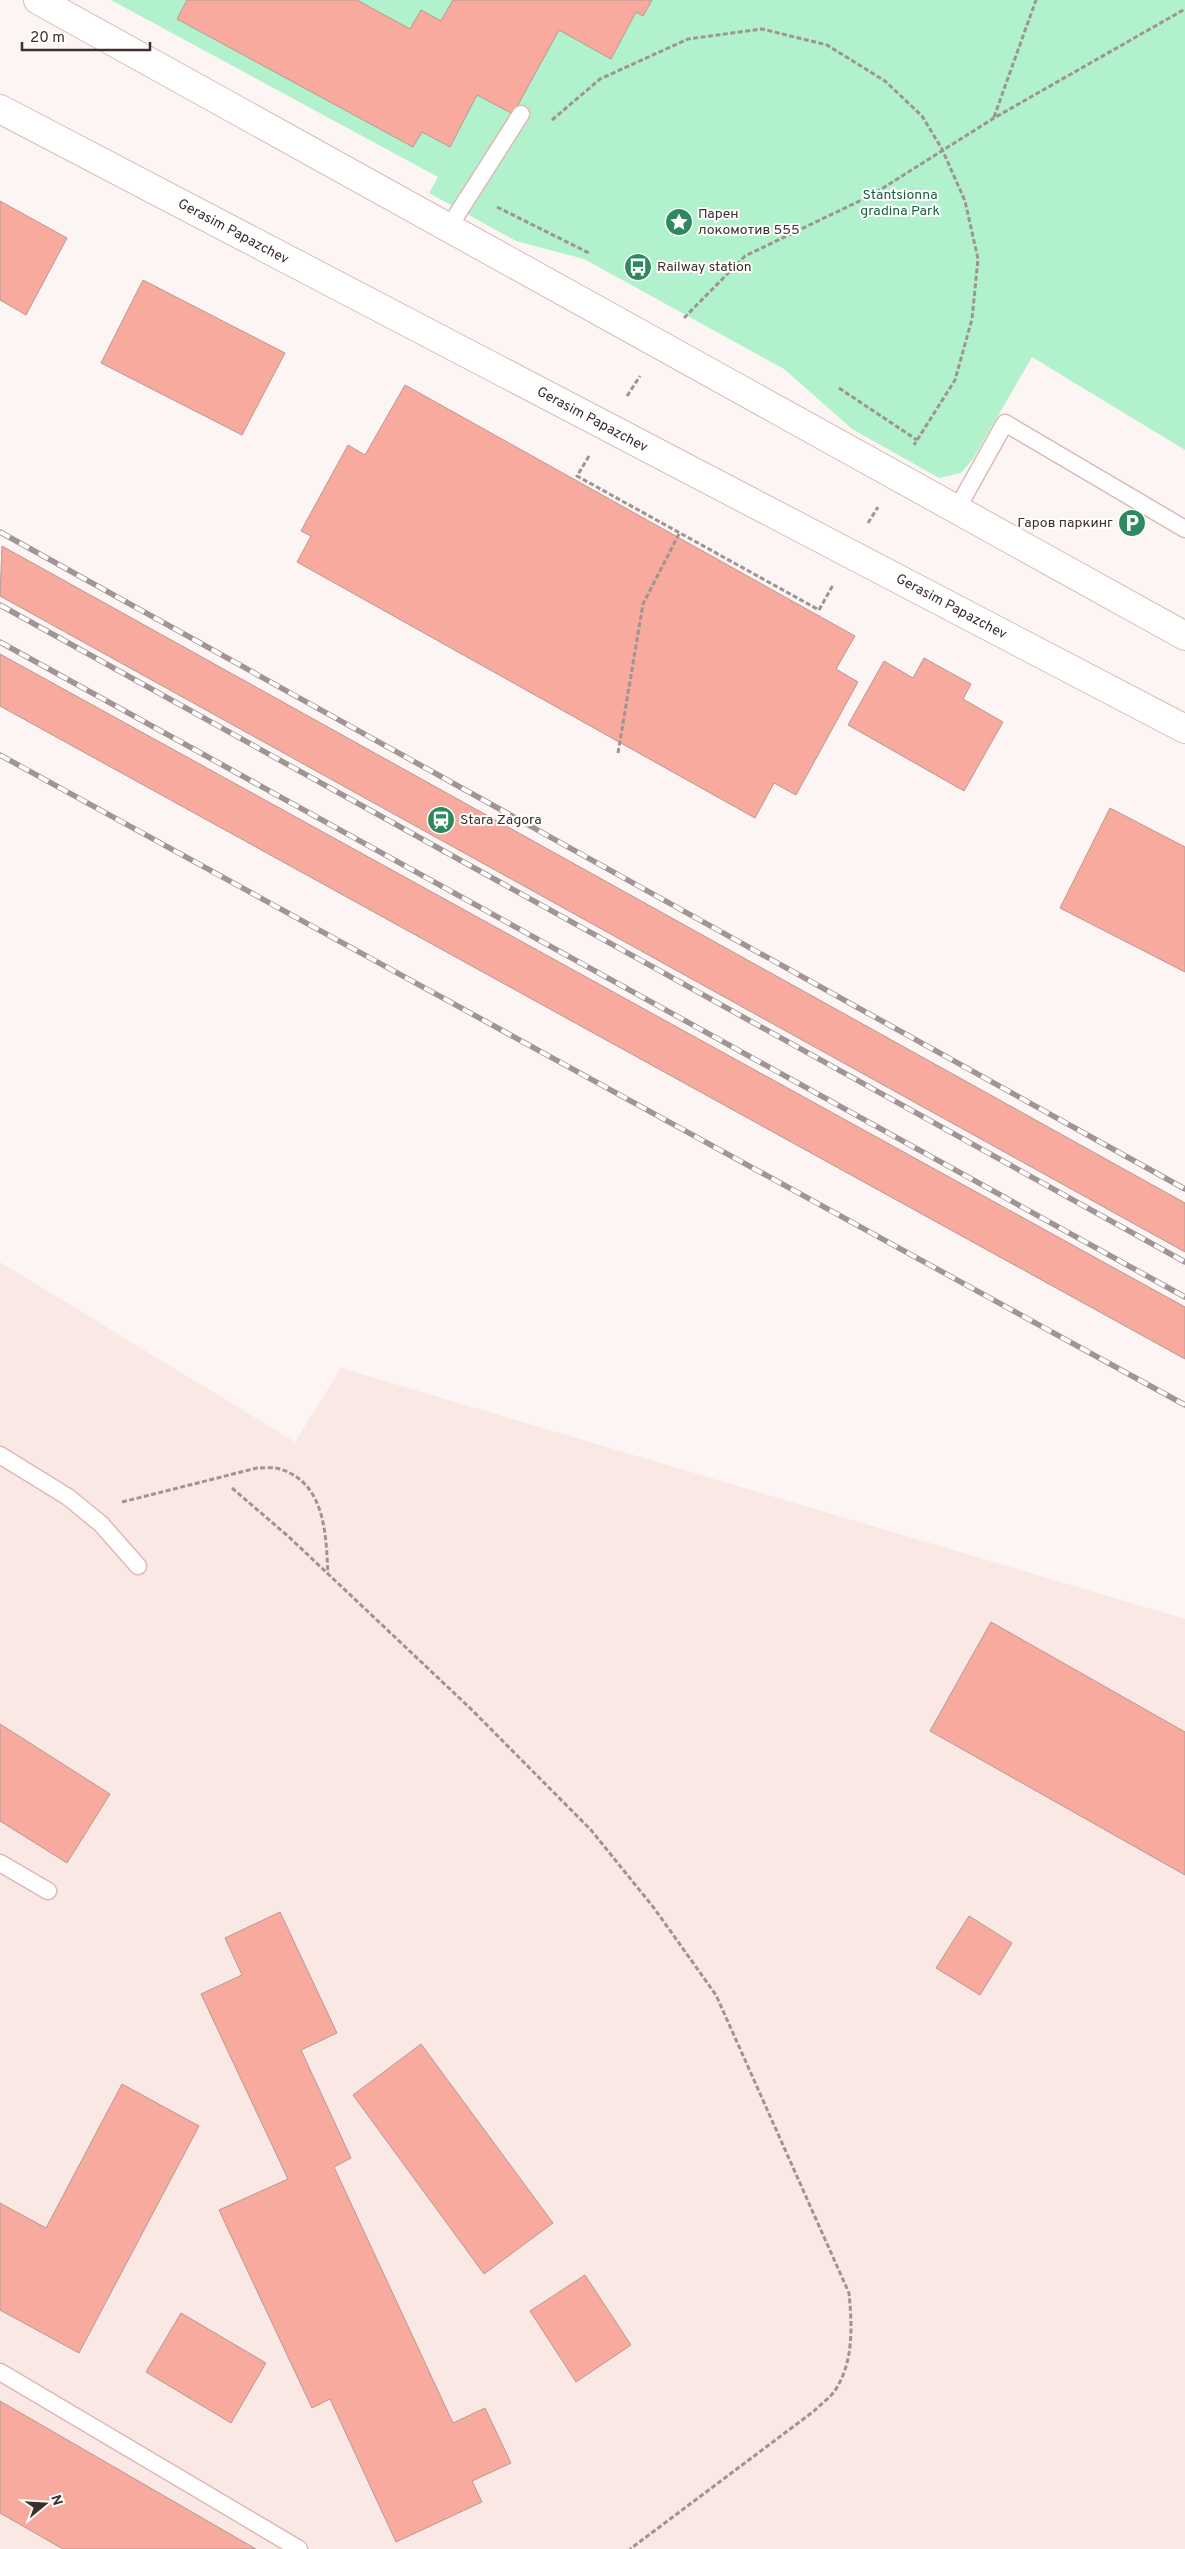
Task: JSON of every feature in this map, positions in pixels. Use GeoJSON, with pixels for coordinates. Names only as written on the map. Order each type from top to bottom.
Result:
{"type":"FeatureCollection","features":[{"type":"Feature","properties":{"kind":"street"},"geometry":{"type":"LineString","coordinates":[[38,0],[1185,636]]}},
{"type":"Feature","properties":{"kind":"street","name":"Gerasim Papazchev"},"geometry":{"type":"LineString","coordinates":[[0,109],[606,428],[1185,729]]}},
{"type":"Feature","properties":{"kind":"lane"},"geometry":{"type":"LineString","coordinates":[[460,233],[520,114]]}},
{"type":"Feature","properties":{"kind":"lane"},"geometry":{"type":"LineString","coordinates":[[957,509],[1005,423],[1185,529]]}},
{"type":"Feature","properties":{"kind":"lane"},"geometry":{"type":"LineString","coordinates":[[0,1455],[68,1497],[101,1524],[138,1566]]}},
{"type":"Feature","properties":{"kind":"lane"},"geometry":{"type":"LineString","coordinates":[[0,1863],[48,1891]]}},
{"type":"Feature","properties":{"kind":"lane"},"geometry":{"type":"LineString","coordinates":[[0,2372],[299,2549]]}},
{"type":"Feature","properties":{"kind":"path"},"geometry":{"type":"LineString","coordinates":[[994,118],[1036,0]]}},
{"type":"Feature","properties":{"kind":"path"},"geometry":{"type":"LineString","coordinates":[[819,610],[577,476],[660,345],[692,309],[745,256],[872,194],[994,118],[1185,9]]}},
{"type":"Feature","properties":{"kind":"path"},"geometry":{"type":"LineString","coordinates":[[546,125],[600,78],[688,39],[762,29],[827,45],[885,80],[922,116],[942,149],[965,201],[978,259],[972,319],[955,380],[917,440],[839,388]]}},
{"type":"Feature","properties":{"kind":"path"},"geometry":{"type":"LineString","coordinates":[[460,233],[492,205],[591,254]]}},
{"type":"Feature","properties":{"kind":"path"},"geometry":{"type":"LineString","coordinates":[[618,753],[643,604],[680,532]]}},
{"type":"Feature","properties":{"kind":"path"},"geometry":{"type":"LineString","coordinates":[[85,1511],[257,1468],[279,1468],[299,1478],[313,1494],[325,1525],[328,1576]]}},
{"type":"Feature","properties":{"kind":"path"},"geometry":{"type":"LineString","coordinates":[[232,1488],[289,1537],[328,1576],[471,1709],[577,1816],[654,1908],[716,1995],[849,2293],[852,2322],[850,2355],[836,2389],[814,2412],[630,2549]]}},
{"type":"Feature","properties":{"kind":"shaded area"},"geometry":{"type":"Polygon","coordinates":[[[0,1262],[295,1442],[341,1368],[1185,1619],[1185,2549],[0,2549],[0,1262]]]}},
{"type":"Feature","properties":{"kind":"green space","name":"Stantsionna gradina Park"},"geometry":{"type":"Polygon","coordinates":[[[111,0],[1185,0],[1185,450],[1032,357],[973,459],[961,473],[939,478],[852,429],[784,369],[584,259],[516,241],[429,193],[438,177],[111,0]]]}},
{"type":"Feature","properties":{"kind":"building"},"geometry":{"type":"Polygon","coordinates":[[[187,0],[357,0],[410,29],[421,10],[441,21],[453,0],[652,0],[643,16],[636,12],[611,59],[559,30],[513,114],[477,95],[450,147],[422,132],[413,147],[177,19],[187,0]]]}},
{"type":"Feature","properties":{"kind":"building"},"geometry":{"type":"Polygon","coordinates":[[[0,201],[67,238],[26,315],[0,300],[0,201]]]}},
{"type":"Feature","properties":{"kind":"building"},"geometry":{"type":"Polygon","coordinates":[[[143,280],[285,353],[242,435],[101,363],[143,280]]]}},
{"type":"Feature","properties":{"kind":"building"},"geometry":{"type":"Polygon","coordinates":[[[405,385],[855,636],[836,669],[858,682],[796,795],[774,783],[755,818],[297,562],[311,536],[301,531],[348,445],[365,455],[405,385]]]}},
{"type":"Feature","properties":{"kind":"building"},"geometry":{"type":"Polygon","coordinates":[[[2,546],[1185,1203],[1185,1252],[0,596],[2,546]]]}},
{"type":"Feature","properties":{"kind":"building"},"geometry":{"type":"Polygon","coordinates":[[[0,654],[1185,1307],[1185,1359],[0,706],[0,654]]]}},
{"type":"Feature","properties":{"kind":"building"},"geometry":{"type":"Polygon","coordinates":[[[924,658],[971,684],[963,699],[1003,722],[964,791],[848,725],[884,661],[913,678],[924,658]]]}},
{"type":"Feature","properties":{"kind":"building"},"geometry":{"type":"Polygon","coordinates":[[[1110,808],[1185,847],[1185,972],[1060,908],[1110,808]]]}},
{"type":"Feature","properties":{"kind":"building"},"geometry":{"type":"Polygon","coordinates":[[[991,1622],[1185,1732],[1185,1875],[930,1731],[991,1622]]]}},
{"type":"Feature","properties":{"kind":"building"},"geometry":{"type":"Polygon","coordinates":[[[0,1724],[110,1794],[67,1863],[0,1821],[0,1724]]]}},
{"type":"Feature","properties":{"kind":"building"},"geometry":{"type":"Polygon","coordinates":[[[280,1912],[337,2033],[301,2050],[351,2158],[334,2167],[453,2423],[485,2408],[511,2463],[472,2481],[482,2502],[396,2542],[330,2399],[312,2408],[219,2210],[288,2179],[201,1994],[242,1975],[225,1938],[280,1912]]]}},
{"type":"Feature","properties":{"kind":"building"},"geometry":{"type":"Polygon","coordinates":[[[969,1916],[1012,1943],[980,1995],[936,1968],[969,1916]]]}},
{"type":"Feature","properties":{"kind":"building"},"geometry":{"type":"Polygon","coordinates":[[[421,2044],[553,2223],[484,2274],[353,2095],[421,2044]]]}},
{"type":"Feature","properties":{"kind":"building"},"geometry":{"type":"Polygon","coordinates":[[[122,2084],[199,2126],[79,2353],[0,2310],[0,2203],[46,2228],[122,2084]]]}},
{"type":"Feature","properties":{"kind":"building"},"geometry":{"type":"Polygon","coordinates":[[[585,2275],[631,2345],[576,2382],[530,2311],[585,2275]]]}},
{"type":"Feature","properties":{"kind":"building"},"geometry":{"type":"Polygon","coordinates":[[[181,2313],[266,2363],[231,2423],[146,2372],[181,2313]]]}},
{"type":"Feature","properties":{"kind":"building"},"geometry":{"type":"Polygon","coordinates":[[[0,2401],[256,2549],[63,2549],[0,2513],[0,2401]]]}},
{"type":"Feature","properties":{"kind":"railway"},"geometry":{"type":"LineString","coordinates":[[0,532],[1185,1189]]}},
{"type":"Feature","properties":{"kind":"railway"},"geometry":{"type":"LineString","coordinates":[[0,605],[1185,1262]]}},
{"type":"Feature","properties":{"kind":"railway"},"geometry":{"type":"LineString","coordinates":[[0,642],[1185,1297]]}},
{"type":"Feature","properties":{"kind":"railway"},"geometry":{"type":"LineString","coordinates":[[0,755],[1185,1405]]}},
{"type":"Feature","properties":{"kind":"place","name":"Парен локомотив 555"},"geometry":{"type":"Point","coordinates":[679,222]}},
{"type":"Feature","properties":{"kind":"place","name":"Railway station"},"geometry":{"type":"Point","coordinates":[638,267]}},
{"type":"Feature","properties":{"kind":"place","name":"Гаров паркинг"},"geometry":{"type":"Point","coordinates":[1132,523]}},
{"type":"Feature","properties":{"kind":"place","name":"Stara Zagora"},"geometry":{"type":"Point","coordinates":[441,820]}}]}
